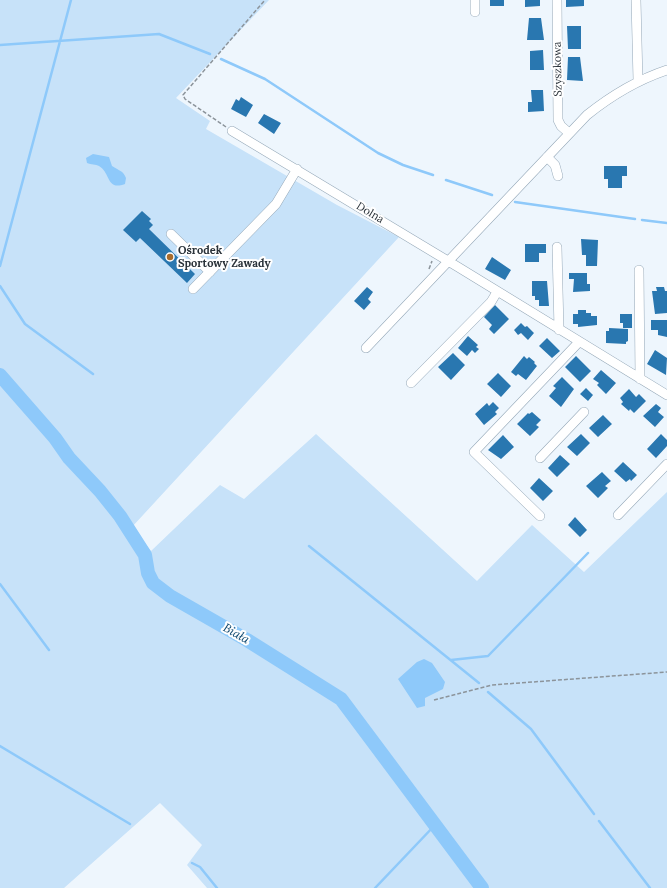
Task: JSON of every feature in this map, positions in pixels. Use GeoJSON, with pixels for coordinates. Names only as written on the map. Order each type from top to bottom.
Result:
{"type":"FeatureCollection","features":[{"type":"Feature","properties":{"kind":"street"},"geometry":{"type":"LineString","coordinates":[[475,0],[475,12]]}},
{"type":"Feature","properties":{"kind":"street","name":"Szyszkowa"},"geometry":{"type":"LineString","coordinates":[[557,0],[558,120],[561,126],[569,133]]}},
{"type":"Feature","properties":{"kind":"street"},"geometry":{"type":"LineString","coordinates":[[636,0],[638,81]]}},
{"type":"Feature","properties":{"kind":"street"},"geometry":{"type":"LineString","coordinates":[[366,348],[569,133],[604,102],[638,81],[667,70]]}},
{"type":"Feature","properties":{"kind":"street","name":"Dolna"},"geometry":{"type":"LineString","coordinates":[[232,131],[449,261],[497,292],[667,395]]}},
{"type":"Feature","properties":{"kind":"street"},"geometry":{"type":"LineString","coordinates":[[547,157],[555,165],[558,176]]}},
{"type":"Feature","properties":{"kind":"street"},"geometry":{"type":"LineString","coordinates":[[193,289],[276,204],[297,169]]}},
{"type":"Feature","properties":{"kind":"street"},"geometry":{"type":"LineString","coordinates":[[171,234],[210,272]]}},
{"type":"Feature","properties":{"kind":"street"},"geometry":{"type":"LineString","coordinates":[[557,247],[559,330]]}},
{"type":"Feature","properties":{"kind":"street"},"geometry":{"type":"LineString","coordinates":[[640,270],[640,379]]}},
{"type":"Feature","properties":{"kind":"street"},"geometry":{"type":"LineString","coordinates":[[411,383],[491,302],[497,292]]}},
{"type":"Feature","properties":{"kind":"street"},"geometry":{"type":"LineString","coordinates":[[540,516],[474,452],[579,342]]}},
{"type":"Feature","properties":{"kind":"street"},"geometry":{"type":"LineString","coordinates":[[540,458],[584,412]]}},
{"type":"Feature","properties":{"kind":"street"},"geometry":{"type":"LineString","coordinates":[[618,515],[667,464]]}},
{"type":"Feature","properties":{"kind":"path"},"geometry":{"type":"LineString","coordinates":[[232,131],[185,99],[183,94],[265,0]]}},
{"type":"Feature","properties":{"kind":"path"},"geometry":{"type":"LineString","coordinates":[[434,700],[492,686],[667,672]]}},
{"type":"Feature","properties":{"kind":"shaded area"},"geometry":{"type":"Polygon","coordinates":[[[0,0],[269,0],[176,98],[210,121],[206,129],[337,205],[399,237],[132,527],[151,551],[220,485],[244,499],[316,434],[477,581],[532,525],[584,572],[667,492],[667,888],[207,888],[187,865],[202,845],[160,803],[64,888],[0,888],[0,0]]]}},
{"type":"Feature","properties":{"kind":"water"},"geometry":{"type":"Polygon","coordinates":[[[93,154],[109,157],[112,166],[125,175],[125,184],[119,186],[115,185],[109,180],[103,169],[99,166],[87,163],[86,158],[93,154]]]}},
{"type":"Feature","properties":{"kind":"water"},"geometry":{"type":"Polygon","coordinates":[[[424,659],[432,663],[445,682],[443,689],[425,698],[425,706],[417,708],[398,679],[417,662],[424,659]]]}},
{"type":"Feature","properties":{"kind":"building"},"geometry":{"type":"Polygon","coordinates":[[[490,0],[504,0],[504,6],[490,6],[490,0]]]}},
{"type":"Feature","properties":{"kind":"building"},"geometry":{"type":"Polygon","coordinates":[[[525,0],[540,0],[540,6],[525,7],[525,0]]]}},
{"type":"Feature","properties":{"kind":"building"},"geometry":{"type":"Polygon","coordinates":[[[566,0],[584,0],[584,6],[566,7],[566,0]]]}},
{"type":"Feature","properties":{"kind":"building"},"geometry":{"type":"Polygon","coordinates":[[[529,18],[541,18],[544,40],[527,40],[529,18]]]}},
{"type":"Feature","properties":{"kind":"building"},"geometry":{"type":"Polygon","coordinates":[[[567,26],[581,26],[581,49],[568,49],[567,26]]]}},
{"type":"Feature","properties":{"kind":"building"},"geometry":{"type":"Polygon","coordinates":[[[543,50],[544,70],[530,70],[530,51],[543,50]]]}},
{"type":"Feature","properties":{"kind":"building"},"geometry":{"type":"Polygon","coordinates":[[[568,57],[580,57],[583,81],[567,80],[568,57]]]}},
{"type":"Feature","properties":{"kind":"building"},"geometry":{"type":"Polygon","coordinates":[[[531,90],[543,90],[544,111],[528,112],[528,102],[532,102],[531,90]]]}},
{"type":"Feature","properties":{"kind":"building"},"geometry":{"type":"Polygon","coordinates":[[[241,97],[253,105],[246,117],[231,109],[236,99],[239,101],[241,97]]]}},
{"type":"Feature","properties":{"kind":"building"},"geometry":{"type":"Polygon","coordinates":[[[264,114],[281,123],[274,134],[258,123],[264,114]]]}},
{"type":"Feature","properties":{"kind":"building"},"geometry":{"type":"Polygon","coordinates":[[[604,166],[627,166],[627,176],[622,176],[622,188],[608,188],[608,179],[604,179],[604,166]]]}},
{"type":"Feature","properties":{"kind":"building"},"geometry":{"type":"Polygon","coordinates":[[[142,211],[151,219],[149,221],[153,225],[149,229],[195,274],[187,283],[140,238],[136,242],[123,230],[142,211]]]}},
{"type":"Feature","properties":{"kind":"building"},"geometry":{"type":"Polygon","coordinates":[[[581,239],[598,240],[597,266],[586,266],[586,255],[582,255],[581,239]]]}},
{"type":"Feature","properties":{"kind":"building"},"geometry":{"type":"Polygon","coordinates":[[[525,244],[546,244],[546,253],[539,253],[539,262],[525,262],[525,244]]]}},
{"type":"Feature","properties":{"kind":"building"},"geometry":{"type":"Polygon","coordinates":[[[208,246],[213,251],[208,256],[202,251],[208,246]]]}},
{"type":"Feature","properties":{"kind":"building"},"geometry":{"type":"Polygon","coordinates":[[[492,257],[511,270],[505,280],[485,269],[492,257]]]}},
{"type":"Feature","properties":{"kind":"building"},"geometry":{"type":"Polygon","coordinates":[[[569,273],[587,273],[587,284],[590,284],[590,291],[573,292],[574,279],[569,279],[569,273]]]}},
{"type":"Feature","properties":{"kind":"building"},"geometry":{"type":"Polygon","coordinates":[[[532,281],[547,281],[549,306],[539,306],[539,300],[535,300],[535,296],[532,296],[532,281]]]}},
{"type":"Feature","properties":{"kind":"building"},"geometry":{"type":"Polygon","coordinates":[[[367,287],[373,292],[368,299],[371,302],[364,310],[354,301],[367,287]]]}},
{"type":"Feature","properties":{"kind":"building"},"geometry":{"type":"Polygon","coordinates":[[[656,287],[664,287],[665,291],[667,291],[667,313],[655,314],[652,291],[657,291],[656,287]]]}},
{"type":"Feature","properties":{"kind":"building"},"geometry":{"type":"Polygon","coordinates":[[[495,305],[509,319],[494,334],[489,329],[492,325],[484,317],[495,305]]]}},
{"type":"Feature","properties":{"kind":"building"},"geometry":{"type":"Polygon","coordinates":[[[578,310],[586,310],[586,313],[591,313],[591,316],[597,316],[597,325],[578,327],[578,324],[573,324],[573,314],[578,314],[578,310]]]}},
{"type":"Feature","properties":{"kind":"building"},"geometry":{"type":"Polygon","coordinates":[[[620,314],[632,314],[632,328],[623,328],[623,323],[620,323],[620,314]]]}},
{"type":"Feature","properties":{"kind":"building"},"geometry":{"type":"Polygon","coordinates":[[[651,320],[667,320],[667,337],[658,335],[658,330],[651,330],[651,320]]]}},
{"type":"Feature","properties":{"kind":"building"},"geometry":{"type":"Polygon","coordinates":[[[521,323],[525,327],[527,326],[534,333],[528,340],[521,333],[518,335],[514,330],[521,323]]]}},
{"type":"Feature","properties":{"kind":"building"},"geometry":{"type":"Polygon","coordinates":[[[609,328],[628,329],[628,341],[626,344],[606,343],[606,331],[609,331],[609,328]]]}},
{"type":"Feature","properties":{"kind":"building"},"geometry":{"type":"Polygon","coordinates":[[[468,336],[478,345],[476,347],[479,349],[475,353],[472,350],[467,356],[458,348],[468,336]]]}},
{"type":"Feature","properties":{"kind":"building"},"geometry":{"type":"Polygon","coordinates":[[[547,338],[560,351],[552,358],[539,346],[547,338]]]}},
{"type":"Feature","properties":{"kind":"building"},"geometry":{"type":"Polygon","coordinates":[[[655,350],[667,358],[666,375],[647,364],[655,350]]]}},
{"type":"Feature","properties":{"kind":"building"},"geometry":{"type":"Polygon","coordinates":[[[453,353],[465,365],[451,380],[438,367],[453,353]]]}},
{"type":"Feature","properties":{"kind":"building"},"geometry":{"type":"Polygon","coordinates":[[[524,356],[527,359],[529,357],[537,366],[526,380],[518,374],[516,376],[511,372],[524,356]]]}},
{"type":"Feature","properties":{"kind":"building"},"geometry":{"type":"Polygon","coordinates":[[[576,356],[591,371],[580,382],[565,367],[576,356]]]}},
{"type":"Feature","properties":{"kind":"building"},"geometry":{"type":"Polygon","coordinates":[[[601,370],[616,383],[606,394],[597,385],[599,383],[593,379],[601,370]]]}},
{"type":"Feature","properties":{"kind":"building"},"geometry":{"type":"Polygon","coordinates":[[[498,373],[511,386],[501,397],[487,384],[498,373]]]}},
{"type":"Feature","properties":{"kind":"building"},"geometry":{"type":"Polygon","coordinates":[[[562,377],[574,389],[561,407],[549,396],[556,388],[553,386],[562,377]]]}},
{"type":"Feature","properties":{"kind":"building"},"geometry":{"type":"Polygon","coordinates":[[[586,388],[593,395],[588,401],[580,394],[586,388]]]}},
{"type":"Feature","properties":{"kind":"building"},"geometry":{"type":"Polygon","coordinates":[[[629,389],[636,397],[639,394],[646,401],[634,413],[630,409],[629,411],[621,404],[623,402],[620,398],[629,389]]]}},
{"type":"Feature","properties":{"kind":"building"},"geometry":{"type":"Polygon","coordinates":[[[493,402],[499,408],[495,412],[497,414],[484,425],[475,414],[487,403],[489,406],[493,402]]]}},
{"type":"Feature","properties":{"kind":"building"},"geometry":{"type":"Polygon","coordinates":[[[656,404],[661,408],[658,412],[664,417],[655,427],[643,416],[656,404]]]}},
{"type":"Feature","properties":{"kind":"building"},"geometry":{"type":"Polygon","coordinates":[[[532,412],[541,420],[536,425],[539,427],[530,436],[517,424],[528,413],[529,414],[532,412]]]}},
{"type":"Feature","properties":{"kind":"building"},"geometry":{"type":"Polygon","coordinates":[[[603,415],[612,424],[598,437],[589,428],[603,415]]]}},
{"type":"Feature","properties":{"kind":"building"},"geometry":{"type":"Polygon","coordinates":[[[581,434],[590,443],[577,456],[567,447],[581,434]]]}},
{"type":"Feature","properties":{"kind":"building"},"geometry":{"type":"Polygon","coordinates":[[[661,434],[667,440],[667,446],[656,458],[647,449],[661,434]]]}},
{"type":"Feature","properties":{"kind":"building"},"geometry":{"type":"Polygon","coordinates":[[[503,435],[514,447],[501,459],[488,450],[503,435]]]}},
{"type":"Feature","properties":{"kind":"building"},"geometry":{"type":"Polygon","coordinates":[[[560,455],[570,464],[557,477],[548,468],[560,455]]]}},
{"type":"Feature","properties":{"kind":"building"},"geometry":{"type":"Polygon","coordinates":[[[623,462],[637,475],[631,481],[630,479],[626,482],[614,471],[623,462]]]}},
{"type":"Feature","properties":{"kind":"building"},"geometry":{"type":"Polygon","coordinates":[[[602,472],[611,481],[605,486],[608,488],[598,498],[586,486],[602,472]]]}},
{"type":"Feature","properties":{"kind":"building"},"geometry":{"type":"Polygon","coordinates":[[[539,478],[553,491],[543,501],[530,488],[539,478]]]}},
{"type":"Feature","properties":{"kind":"building"},"geometry":{"type":"Polygon","coordinates":[[[575,517],[587,530],[580,537],[568,525],[575,517]]]}},
{"type":"Feature","properties":{"kind":"waterway"},"geometry":{"type":"LineString","coordinates":[[0,266],[71,0]]}},
{"type":"Feature","properties":{"kind":"waterway"},"geometry":{"type":"LineString","coordinates":[[0,45],[159,34],[210,54]]}},
{"type":"Feature","properties":{"kind":"waterway"},"geometry":{"type":"LineString","coordinates":[[221,59],[265,79],[378,153],[403,165],[433,175]]}},
{"type":"Feature","properties":{"kind":"waterway"},"geometry":{"type":"LineString","coordinates":[[446,180],[492,195]]}},
{"type":"Feature","properties":{"kind":"waterway"},"geometry":{"type":"LineString","coordinates":[[515,202],[635,219]]}},
{"type":"Feature","properties":{"kind":"waterway"},"geometry":{"type":"LineString","coordinates":[[642,220],[667,223]]}},
{"type":"Feature","properties":{"kind":"waterway"},"geometry":{"type":"LineString","coordinates":[[0,286],[25,324],[93,374]]}},
{"type":"Feature","properties":{"kind":"waterway","name":"Biała"},"geometry":{"type":"LineString","coordinates":[[0,375],[55,438],[69,458],[100,491],[120,516],[145,555],[148,573],[153,583],[170,596],[247,640],[341,699],[482,888]]}},
{"type":"Feature","properties":{"kind":"waterway"},"geometry":{"type":"LineString","coordinates":[[309,546],[479,683]]}},
{"type":"Feature","properties":{"kind":"waterway"},"geometry":{"type":"LineString","coordinates":[[451,660],[488,656],[588,553]]}},
{"type":"Feature","properties":{"kind":"waterway"},"geometry":{"type":"LineString","coordinates":[[0,584],[49,650]]}},
{"type":"Feature","properties":{"kind":"waterway"},"geometry":{"type":"LineString","coordinates":[[488,692],[531,729],[594,814]]}},
{"type":"Feature","properties":{"kind":"waterway"},"geometry":{"type":"LineString","coordinates":[[0,746],[130,824]]}},
{"type":"Feature","properties":{"kind":"waterway"},"geometry":{"type":"LineString","coordinates":[[599,821],[650,888]]}},
{"type":"Feature","properties":{"kind":"waterway"},"geometry":{"type":"LineString","coordinates":[[375,888],[435,825]]}},
{"type":"Feature","properties":{"kind":"waterway"},"geometry":{"type":"LineString","coordinates":[[192,863],[200,867],[217,888]]}},
{"type":"Feature","properties":{"kind":"place","name":"Ośrodek Sportowy Zawady"},"geometry":{"type":"Point","coordinates":[170,257]}}]}
